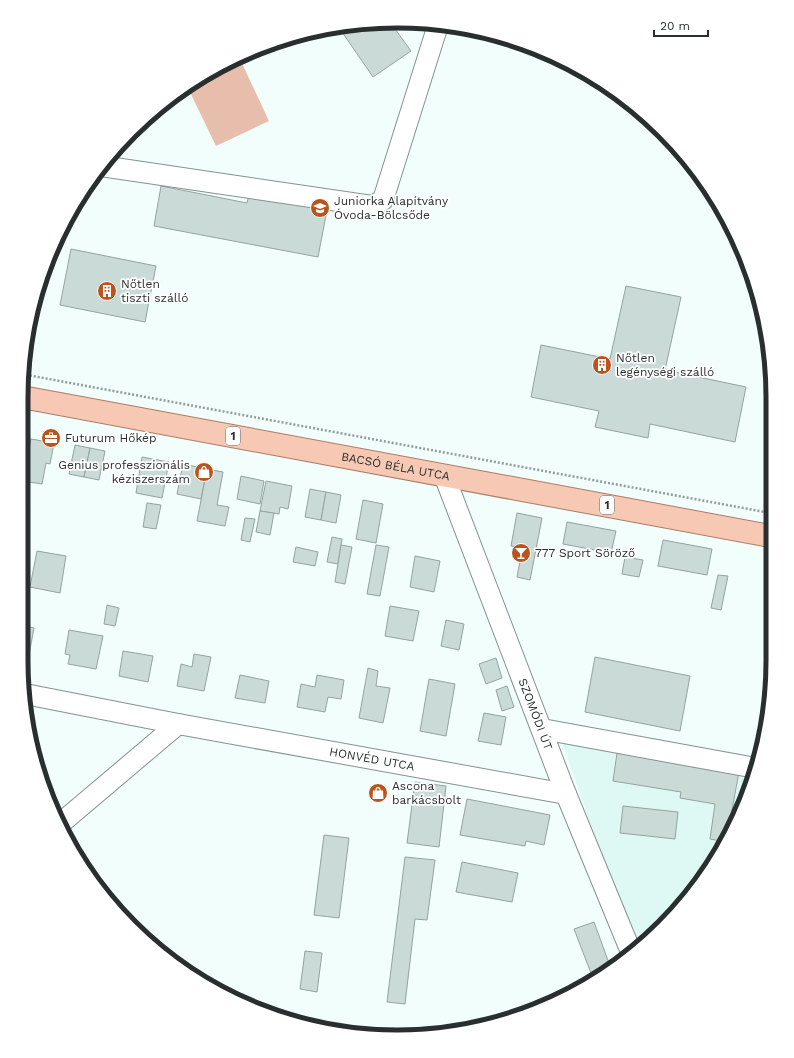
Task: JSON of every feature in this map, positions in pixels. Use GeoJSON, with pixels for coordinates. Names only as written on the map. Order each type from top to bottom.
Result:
{"type":"FeatureCollection","features":[{"type":"Feature","properties":{"kind":"main road","name":"BACSÓ BÉLA UTCA"},"geometry":{"type":"LineString","coordinates":[[28,397],[766,535]]}},
{"type":"Feature","properties":{"kind":"street"},"geometry":{"type":"LineString","coordinates":[[108,167],[372,206],[383,200],[436,30]]}},
{"type":"Feature","properties":{"kind":"street","name":"SZOMÓDI ÚT"},"geometry":{"type":"LineString","coordinates":[[444,475],[566,794],[629,948]]}},
{"type":"Feature","properties":{"kind":"street","name":"HONVÉD UTCA"},"geometry":{"type":"LineString","coordinates":[[30,695],[178,724],[566,794]]}},
{"type":"Feature","properties":{"kind":"street"},"geometry":{"type":"LineString","coordinates":[[64,820],[178,724]]}},
{"type":"Feature","properties":{"kind":"street"},"geometry":{"type":"LineString","coordinates":[[542,729],[750,767]]}},
{"type":"Feature","properties":{"kind":"path"},"geometry":{"type":"LineString","coordinates":[[29,375],[766,512]]}},
{"type":"Feature","properties":{"kind":"shaded area"},"geometry":{"type":"Polygon","coordinates":[[[242,63],[269,121],[216,146],[190,92],[213,77],[242,63]]]}},
{"type":"Feature","properties":{"kind":"shaded area"},"geometry":{"type":"Polygon","coordinates":[[[560,736],[749,770],[738,802],[728,824],[717,846],[704,866],[690,886],[658,922],[632,945],[560,736]]]}},
{"type":"Feature","properties":{"kind":"building"},"geometry":{"type":"Polygon","coordinates":[[[394,28],[411,51],[373,77],[342,32],[394,28]]]}},
{"type":"Feature","properties":{"kind":"building"},"geometry":{"type":"Polygon","coordinates":[[[161,186],[247,203],[249,195],[327,210],[318,257],[154,226],[161,186]]]}},
{"type":"Feature","properties":{"kind":"building","name":"Nőtlen tiszti szálló"},"geometry":{"type":"Polygon","coordinates":[[[71,249],[156,266],[145,322],[60,305],[71,249]]]}},
{"type":"Feature","properties":{"kind":"building","name":"Nőtlen legénységi szálló"},"geometry":{"type":"Polygon","coordinates":[[[626,286],[681,297],[665,370],[746,387],[735,442],[650,424],[648,438],[595,427],[599,411],[531,397],[541,345],[610,359],[626,286]]]}},
{"type":"Feature","properties":{"kind":"building"},"geometry":{"type":"Polygon","coordinates":[[[28,438],[31,439],[28,454],[28,438]]]}},
{"type":"Feature","properties":{"kind":"building"},"geometry":{"type":"Polygon","coordinates":[[[31,439],[54,443],[50,464],[46,463],[42,484],[28,482],[28,455],[31,439]]]}},
{"type":"Feature","properties":{"kind":"building"},"geometry":{"type":"Polygon","coordinates":[[[75,445],[90,448],[84,477],[69,474],[75,445]]]}},
{"type":"Feature","properties":{"kind":"building"},"geometry":{"type":"Polygon","coordinates":[[[90,448],[105,451],[99,480],[84,477],[90,448]]]}},
{"type":"Feature","properties":{"kind":"building"},"geometry":{"type":"Polygon","coordinates":[[[142,457],[169,462],[162,498],[136,493],[142,457]]]}},
{"type":"Feature","properties":{"kind":"building"},"geometry":{"type":"Polygon","coordinates":[[[183,464],[207,469],[201,499],[177,494],[183,464]]]}},
{"type":"Feature","properties":{"kind":"building"},"geometry":{"type":"Polygon","coordinates":[[[207,469],[223,472],[217,505],[229,507],[225,526],[197,521],[207,469]]]}},
{"type":"Feature","properties":{"kind":"building"},"geometry":{"type":"Polygon","coordinates":[[[241,476],[264,481],[260,504],[237,499],[241,476]]]}},
{"type":"Feature","properties":{"kind":"building"},"geometry":{"type":"Polygon","coordinates":[[[266,481],[292,486],[288,509],[280,507],[279,514],[260,511],[266,481]]]}},
{"type":"Feature","properties":{"kind":"building"},"geometry":{"type":"Polygon","coordinates":[[[310,489],[326,492],[321,520],[305,517],[310,489]]]}},
{"type":"Feature","properties":{"kind":"building"},"geometry":{"type":"Polygon","coordinates":[[[326,492],[341,495],[336,523],[321,520],[326,492]]]}},
{"type":"Feature","properties":{"kind":"building"},"geometry":{"type":"Polygon","coordinates":[[[363,500],[383,504],[376,543],[356,539],[363,500]]]}},
{"type":"Feature","properties":{"kind":"building"},"geometry":{"type":"Polygon","coordinates":[[[147,503],[161,505],[156,529],[143,527],[147,503]]]}},
{"type":"Feature","properties":{"kind":"building"},"geometry":{"type":"Polygon","coordinates":[[[260,511],[274,513],[270,535],[256,532],[260,511]]]}},
{"type":"Feature","properties":{"kind":"building"},"geometry":{"type":"Polygon","coordinates":[[[517,513],[542,518],[530,580],[517,577],[520,561],[516,561],[519,547],[511,546],[517,513]]]}},
{"type":"Feature","properties":{"kind":"building"},"geometry":{"type":"Polygon","coordinates":[[[245,518],[255,519],[250,542],[241,540],[245,518]]]}},
{"type":"Feature","properties":{"kind":"building"},"geometry":{"type":"Polygon","coordinates":[[[567,522],[616,531],[611,553],[563,544],[567,522]]]}},
{"type":"Feature","properties":{"kind":"building"},"geometry":{"type":"Polygon","coordinates":[[[332,537],[342,539],[338,564],[327,562],[332,537]]]}},
{"type":"Feature","properties":{"kind":"building"},"geometry":{"type":"Polygon","coordinates":[[[663,540],[712,549],[707,575],[658,566],[663,540]]]}},
{"type":"Feature","properties":{"kind":"building"},"geometry":{"type":"Polygon","coordinates":[[[341,545],[352,547],[345,584],[335,582],[341,545]]]}},
{"type":"Feature","properties":{"kind":"building"},"geometry":{"type":"Polygon","coordinates":[[[376,545],[389,547],[380,596],[367,594],[376,545]]]}},
{"type":"Feature","properties":{"kind":"building"},"geometry":{"type":"Polygon","coordinates":[[[296,547],[318,552],[315,566],[293,562],[296,547]]]}},
{"type":"Feature","properties":{"kind":"building"},"geometry":{"type":"Polygon","coordinates":[[[37,551],[66,556],[60,593],[30,587],[37,551]]]}},
{"type":"Feature","properties":{"kind":"building"},"geometry":{"type":"Polygon","coordinates":[[[415,556],[440,561],[434,592],[410,587],[415,556]]]}},
{"type":"Feature","properties":{"kind":"building"},"geometry":{"type":"Polygon","coordinates":[[[625,557],[643,560],[639,577],[622,574],[625,557]]]}},
{"type":"Feature","properties":{"kind":"building"},"geometry":{"type":"Polygon","coordinates":[[[718,575],[728,576],[721,610],[711,608],[718,575]]]}},
{"type":"Feature","properties":{"kind":"building"},"geometry":{"type":"Polygon","coordinates":[[[107,605],[119,608],[115,626],[104,624],[107,605]]]}},
{"type":"Feature","properties":{"kind":"building"},"geometry":{"type":"Polygon","coordinates":[[[390,606],[419,611],[413,641],[385,636],[390,606]]]}},
{"type":"Feature","properties":{"kind":"building"},"geometry":{"type":"Polygon","coordinates":[[[446,620],[464,624],[459,650],[441,646],[446,620]]]}},
{"type":"Feature","properties":{"kind":"building"},"geometry":{"type":"Polygon","coordinates":[[[28,627],[34,628],[28,660],[28,627]]]}},
{"type":"Feature","properties":{"kind":"building"},"geometry":{"type":"Polygon","coordinates":[[[69,630],[103,636],[96,669],[68,664],[70,655],[65,654],[69,630]]]}},
{"type":"Feature","properties":{"kind":"building"},"geometry":{"type":"Polygon","coordinates":[[[123,651],[153,656],[148,682],[119,676],[123,651]]]}},
{"type":"Feature","properties":{"kind":"building"},"geometry":{"type":"Polygon","coordinates":[[[194,654],[211,657],[204,691],[177,686],[181,664],[192,667],[194,654]]]}},
{"type":"Feature","properties":{"kind":"building"},"geometry":{"type":"Polygon","coordinates":[[[595,657],[690,676],[680,731],[585,712],[595,657]]]}},
{"type":"Feature","properties":{"kind":"building"},"geometry":{"type":"Polygon","coordinates":[[[496,658],[502,678],[486,684],[479,664],[496,658]]]}},
{"type":"Feature","properties":{"kind":"building"},"geometry":{"type":"Polygon","coordinates":[[[368,668],[378,671],[376,686],[390,688],[383,723],[359,718],[368,668]]]}},
{"type":"Feature","properties":{"kind":"building"},"geometry":{"type":"Polygon","coordinates":[[[240,675],[269,681],[265,703],[235,698],[240,675]]]}},
{"type":"Feature","properties":{"kind":"building"},"geometry":{"type":"Polygon","coordinates":[[[317,675],[344,680],[341,699],[328,697],[325,712],[297,707],[301,684],[315,687],[317,675]]]}},
{"type":"Feature","properties":{"kind":"building"},"geometry":{"type":"Polygon","coordinates":[[[429,679],[455,684],[446,736],[420,731],[429,679]]]}},
{"type":"Feature","properties":{"kind":"building"},"geometry":{"type":"Polygon","coordinates":[[[507,686],[514,707],[502,711],[496,690],[507,686]]]}},
{"type":"Feature","properties":{"kind":"building"},"geometry":{"type":"Polygon","coordinates":[[[484,713],[506,717],[501,745],[478,741],[484,713]]]}},
{"type":"Feature","properties":{"kind":"building"},"geometry":{"type":"Polygon","coordinates":[[[617,753],[739,772],[730,819],[720,841],[710,839],[715,804],[680,798],[681,792],[613,781],[617,753]]]}},
{"type":"Feature","properties":{"kind":"building"},"geometry":{"type":"Polygon","coordinates":[[[415,782],[446,786],[439,847],[407,843],[415,782]]]}},
{"type":"Feature","properties":{"kind":"building"},"geometry":{"type":"Polygon","coordinates":[[[467,799],[550,815],[544,845],[526,841],[525,846],[460,835],[467,799]]]}},
{"type":"Feature","properties":{"kind":"building"},"geometry":{"type":"Polygon","coordinates":[[[623,806],[678,812],[675,839],[620,833],[623,806]]]}},
{"type":"Feature","properties":{"kind":"building"},"geometry":{"type":"Polygon","coordinates":[[[324,835],[349,838],[339,918],[314,915],[324,835]]]}},
{"type":"Feature","properties":{"kind":"building"},"geometry":{"type":"Polygon","coordinates":[[[405,857],[435,860],[427,920],[415,919],[405,1004],[387,1002],[405,857]]]}},
{"type":"Feature","properties":{"kind":"building"},"geometry":{"type":"Polygon","coordinates":[[[462,862],[518,873],[512,902],[456,892],[462,862]]]}},
{"type":"Feature","properties":{"kind":"building"},"geometry":{"type":"Polygon","coordinates":[[[594,922],[609,963],[599,970],[591,973],[574,929],[594,922]]]}},
{"type":"Feature","properties":{"kind":"building"},"geometry":{"type":"Polygon","coordinates":[[[305,951],[322,953],[317,992],[300,989],[305,951]]]}},
{"type":"Feature","properties":{"kind":"place","name":"Juniorka Alapítvány Óvoda-Bölcsőde"},"geometry":{"type":"Point","coordinates":[320,208]}},
{"type":"Feature","properties":{"kind":"place","name":"Nőtlen tiszti szálló"},"geometry":{"type":"Point","coordinates":[107,291]}},
{"type":"Feature","properties":{"kind":"place","name":"Nőtlen legénységi szálló"},"geometry":{"type":"Point","coordinates":[602,365]}},
{"type":"Feature","properties":{"kind":"place","name":"Futurum Hőkép"},"geometry":{"type":"Point","coordinates":[51,438]}},
{"type":"Feature","properties":{"kind":"place","name":"Genius professzionális kéziszerszám"},"geometry":{"type":"Point","coordinates":[204,472]}},
{"type":"Feature","properties":{"kind":"place","name":"777 Sport Söröző"},"geometry":{"type":"Point","coordinates":[521,553]}},
{"type":"Feature","properties":{"kind":"place","name":"Ascona barkácsbolt"},"geometry":{"type":"Point","coordinates":[378,793]}}]}
